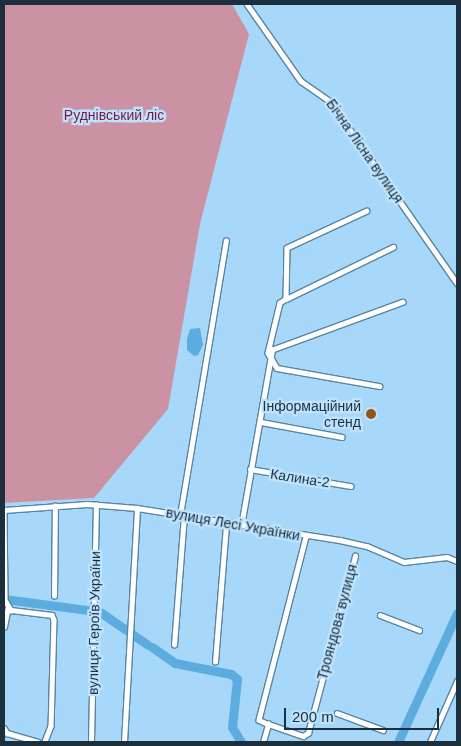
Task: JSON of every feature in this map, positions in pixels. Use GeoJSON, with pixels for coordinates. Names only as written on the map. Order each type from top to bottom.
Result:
{"type":"FeatureCollection","features":[{"type":"Feature","properties":{"kind":"street","name":"Бічна Лісна вулиця"},"geometry":{"type":"LineString","coordinates":[[247,4],[301,81],[330,102],[457,283]]}},
{"type":"Feature","properties":{"kind":"street"},"geometry":{"type":"LineString","coordinates":[[286,299],[287,248],[367,211]]}},
{"type":"Feature","properties":{"kind":"street"},"geometry":{"type":"LineString","coordinates":[[174,645],[182,515],[226,242]]}},
{"type":"Feature","properties":{"kind":"street"},"geometry":{"type":"LineString","coordinates":[[241,526],[260,422],[270,351],[280,303],[393,247]]}},
{"type":"Feature","properties":{"kind":"street"},"geometry":{"type":"LineString","coordinates":[[270,351],[402,302]]}},
{"type":"Feature","properties":{"kind":"street"},"geometry":{"type":"LineString","coordinates":[[269,360],[277,368],[380,386]]}},
{"type":"Feature","properties":{"kind":"street"},"geometry":{"type":"LineString","coordinates":[[260,422],[342,437]]}},
{"type":"Feature","properties":{"kind":"street","name":"Калина-2"},"geometry":{"type":"LineString","coordinates":[[250,469],[351,486]]}},
{"type":"Feature","properties":{"kind":"street","name":"вулиця Лесі Українки"},"geometry":{"type":"LineString","coordinates":[[4,511],[55,506],[96,505],[136,508],[367,546],[404,562],[447,557],[457,561]]}},
{"type":"Feature","properties":{"kind":"street","name":"вулиця Героїв України"},"geometry":{"type":"LineString","coordinates":[[91,742],[96,505]]}},
{"type":"Feature","properties":{"kind":"street"},"geometry":{"type":"LineString","coordinates":[[54,596],[55,506]]}},
{"type":"Feature","properties":{"kind":"street"},"geometry":{"type":"LineString","coordinates":[[124,742],[136,508]]}},
{"type":"Feature","properties":{"kind":"street"},"geometry":{"type":"LineString","coordinates":[[4,511],[5,599],[8,607],[4,626]]}},
{"type":"Feature","properties":{"kind":"street"},"geometry":{"type":"LineString","coordinates":[[215,662],[226,524]]}},
{"type":"Feature","properties":{"kind":"street"},"geometry":{"type":"LineString","coordinates":[[263,742],[268,724],[259,720],[306,537]]}},
{"type":"Feature","properties":{"kind":"street","name":"Трояндова вулиця"},"geometry":{"type":"LineString","coordinates":[[268,724],[303,736],[308,733],[355,556]]}},
{"type":"Feature","properties":{"kind":"street"},"geometry":{"type":"LineString","coordinates":[[8,607],[52,615],[54,620],[51,726],[45,742]]}},
{"type":"Feature","properties":{"kind":"street"},"geometry":{"type":"LineString","coordinates":[[380,616],[419,630]]}},
{"type":"Feature","properties":{"kind":"street"},"geometry":{"type":"LineString","coordinates":[[430,742],[457,681]]}},
{"type":"Feature","properties":{"kind":"street"},"geometry":{"type":"LineString","coordinates":[[337,713],[383,730]]}},
{"type":"Feature","properties":{"kind":"street"},"geometry":{"type":"LineString","coordinates":[[4,728],[7,733],[38,742]]}},
{"type":"Feature","properties":{"kind":"green space","name":"Руднівський ліс"},"geometry":{"type":"Polygon","coordinates":[[[4,4],[232,4],[249,34],[200,224],[168,409],[94,498],[4,503],[4,4]]]}},
{"type":"Feature","properties":{"kind":"water"},"geometry":{"type":"Polygon","coordinates":[[[200,328],[203,345],[198,355],[194,356],[187,350],[187,339],[190,329],[200,328]]]}},
{"type":"Feature","properties":{"kind":"waterway"},"geometry":{"type":"LineString","coordinates":[[4,599],[88,610]]}},
{"type":"Feature","properties":{"kind":"waterway"},"geometry":{"type":"LineString","coordinates":[[100,612],[148,645]]}},
{"type":"Feature","properties":{"kind":"waterway"},"geometry":{"type":"LineString","coordinates":[[398,742],[457,613]]}},
{"type":"Feature","properties":{"kind":"waterway"},"geometry":{"type":"LineString","coordinates":[[152,647],[175,663],[231,674],[237,679],[232,727],[241,742]]}},
{"type":"Feature","properties":{"kind":"place","name":"Інформаційний стенд"},"geometry":{"type":"Point","coordinates":[371,414]}}]}
